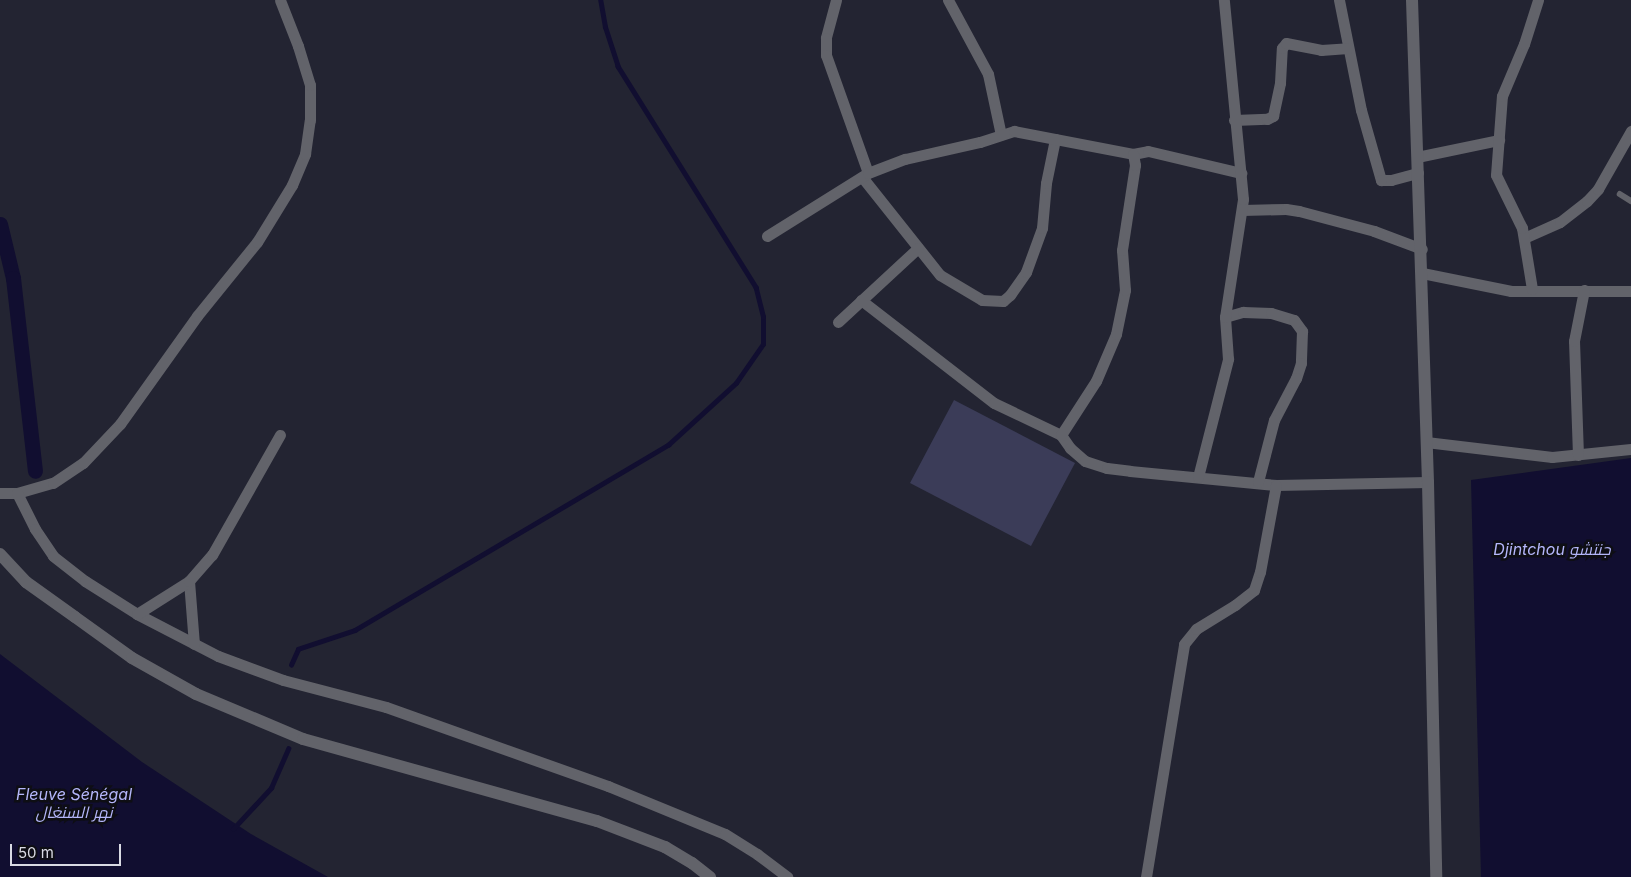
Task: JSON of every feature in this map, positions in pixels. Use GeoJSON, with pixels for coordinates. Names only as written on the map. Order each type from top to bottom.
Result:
{"type":"FeatureCollection","features":[{"type":"Feature","properties":{"kind":"street"},"geometry":{"type":"LineString","coordinates":[[0,493],[18,493],[52,483],[83,463],[120,424],[197,316],[257,242],[292,185],[305,154],[310,120],[310,85],[298,46],[280,0]]}},
{"type":"Feature","properties":{"kind":"street"},"geometry":{"type":"LineString","coordinates":[[836,0],[826,38],[826,55],[865,175],[940,275],[982,300],[1003,301],[1010,295],[1026,272],[1042,228],[1046,183],[1055,139]]}},
{"type":"Feature","properties":{"kind":"street"},"geometry":{"type":"LineString","coordinates":[[948,0],[988,74],[1001,135]]}},
{"type":"Feature","properties":{"kind":"street"},"geometry":{"type":"LineString","coordinates":[[1198,477],[1228,359],[1224,316],[1242,210],[1241,173],[1234,120],[1224,0]]}},
{"type":"Feature","properties":{"kind":"street"},"geometry":{"type":"LineString","coordinates":[[1339,0],[1360,110],[1381,180],[1391,180],[1418,173]]}},
{"type":"Feature","properties":{"kind":"street"},"geometry":{"type":"LineString","coordinates":[[1412,0],[1422,250],[1436,877]]}},
{"type":"Feature","properties":{"kind":"street"},"geometry":{"type":"LineString","coordinates":[[1532,289],[1524,238],[1515,213],[1497,181],[1502,96],[1524,44],[1538,0]]}},
{"type":"Feature","properties":{"kind":"street"},"geometry":{"type":"LineString","coordinates":[[1234,120],[1270,119],[1273,116],[1280,83],[1282,48],[1286,43],[1321,50],[1348,48]]}},
{"type":"Feature","properties":{"kind":"street"},"geometry":{"type":"LineString","coordinates":[[767,236],[865,175],[905,159],[967,146],[1014,131],[1133,154],[1148,151],[1241,173]]}},
{"type":"Feature","properties":{"kind":"street"},"geometry":{"type":"LineString","coordinates":[[1524,238],[1560,222],[1587,201],[1601,184],[1631,131]]}},
{"type":"Feature","properties":{"kind":"street"},"geometry":{"type":"LineString","coordinates":[[1417,157],[1499,140]]}},
{"type":"Feature","properties":{"kind":"street"},"geometry":{"type":"LineString","coordinates":[[1061,435],[1096,381],[1116,334],[1120,319],[1125,290],[1122,250],[1134,165],[1133,154]]}},
{"type":"Feature","properties":{"kind":"street"},"geometry":{"type":"LineString","coordinates":[[1242,210],[1286,209],[1307,213],[1374,232],[1422,250]]}},
{"type":"Feature","properties":{"kind":"street"},"geometry":{"type":"LineString","coordinates":[[838,322],[918,248]]}},
{"type":"Feature","properties":{"kind":"street"},"geometry":{"type":"LineString","coordinates":[[1422,273],[1511,291],[1532,289],[1631,291]]}},
{"type":"Feature","properties":{"kind":"street"},"geometry":{"type":"LineString","coordinates":[[1578,455],[1574,340],[1584,290]]}},
{"type":"Feature","properties":{"kind":"street"},"geometry":{"type":"LineString","coordinates":[[861,300],[994,404],[1061,435],[1070,448],[1086,461],[1130,471],[1276,485],[1428,482]]}},
{"type":"Feature","properties":{"kind":"street"},"geometry":{"type":"LineString","coordinates":[[1224,316],[1252,311],[1276,314],[1294,320],[1302,331],[1302,351],[1298,374],[1274,420],[1258,482]]}},
{"type":"Feature","properties":{"kind":"street"},"geometry":{"type":"LineString","coordinates":[[136,614],[189,582],[212,554],[280,435]]}},
{"type":"Feature","properties":{"kind":"street"},"geometry":{"type":"LineString","coordinates":[[1426,442],[1552,457],[1631,449]]}},
{"type":"Feature","properties":{"kind":"street"},"geometry":{"type":"LineString","coordinates":[[1146,877],[1184,644],[1196,628],[1236,605],[1254,590],[1260,572],[1276,485]]}},
{"type":"Feature","properties":{"kind":"street"},"geometry":{"type":"LineString","coordinates":[[18,493],[36,530],[53,556],[85,581],[136,614],[218,656],[283,680],[386,707],[608,786],[726,834],[757,854],[787,877]]}},
{"type":"Feature","properties":{"kind":"street"},"geometry":{"type":"LineString","coordinates":[[0,554],[26,582],[74,617],[132,658],[196,694],[303,739],[597,821],[665,847],[710,877]]}},
{"type":"Feature","properties":{"kind":"street"},"geometry":{"type":"LineString","coordinates":[[189,582],[194,644]]}},
{"type":"Feature","properties":{"kind":"lane"},"geometry":{"type":"LineString","coordinates":[[1620,194],[1631,201]]}},
{"type":"Feature","properties":{"kind":"shaded area"},"geometry":{"type":"Polygon","coordinates":[[[954,400],[1075,463],[1031,546],[910,483],[954,400]]]}},
{"type":"Feature","properties":{"kind":"water","name":"Djintchou جنتشو"},"geometry":{"type":"Polygon","coordinates":[[[1631,458],[1631,877],[1481,877],[1471,480],[1631,458]]]}},
{"type":"Feature","properties":{"kind":"water","name":"Fleuve Sénégal نهر السنغال"},"geometry":{"type":"Polygon","coordinates":[[[0,654],[142,762],[251,834],[328,877],[0,877],[0,654]]]}},
{"type":"Feature","properties":{"kind":"waterway"},"geometry":{"type":"LineString","coordinates":[[291,665],[298,649],[355,630],[668,445],[736,383],[763,344],[763,317],[756,288],[618,67],[605,27],[600,0]]}},
{"type":"Feature","properties":{"kind":"waterway"},"geometry":{"type":"LineString","coordinates":[[0,224],[13,278],[35,471]]}},
{"type":"Feature","properties":{"kind":"waterway"},"geometry":{"type":"LineString","coordinates":[[233,829],[271,788],[288,749]]}}]}
